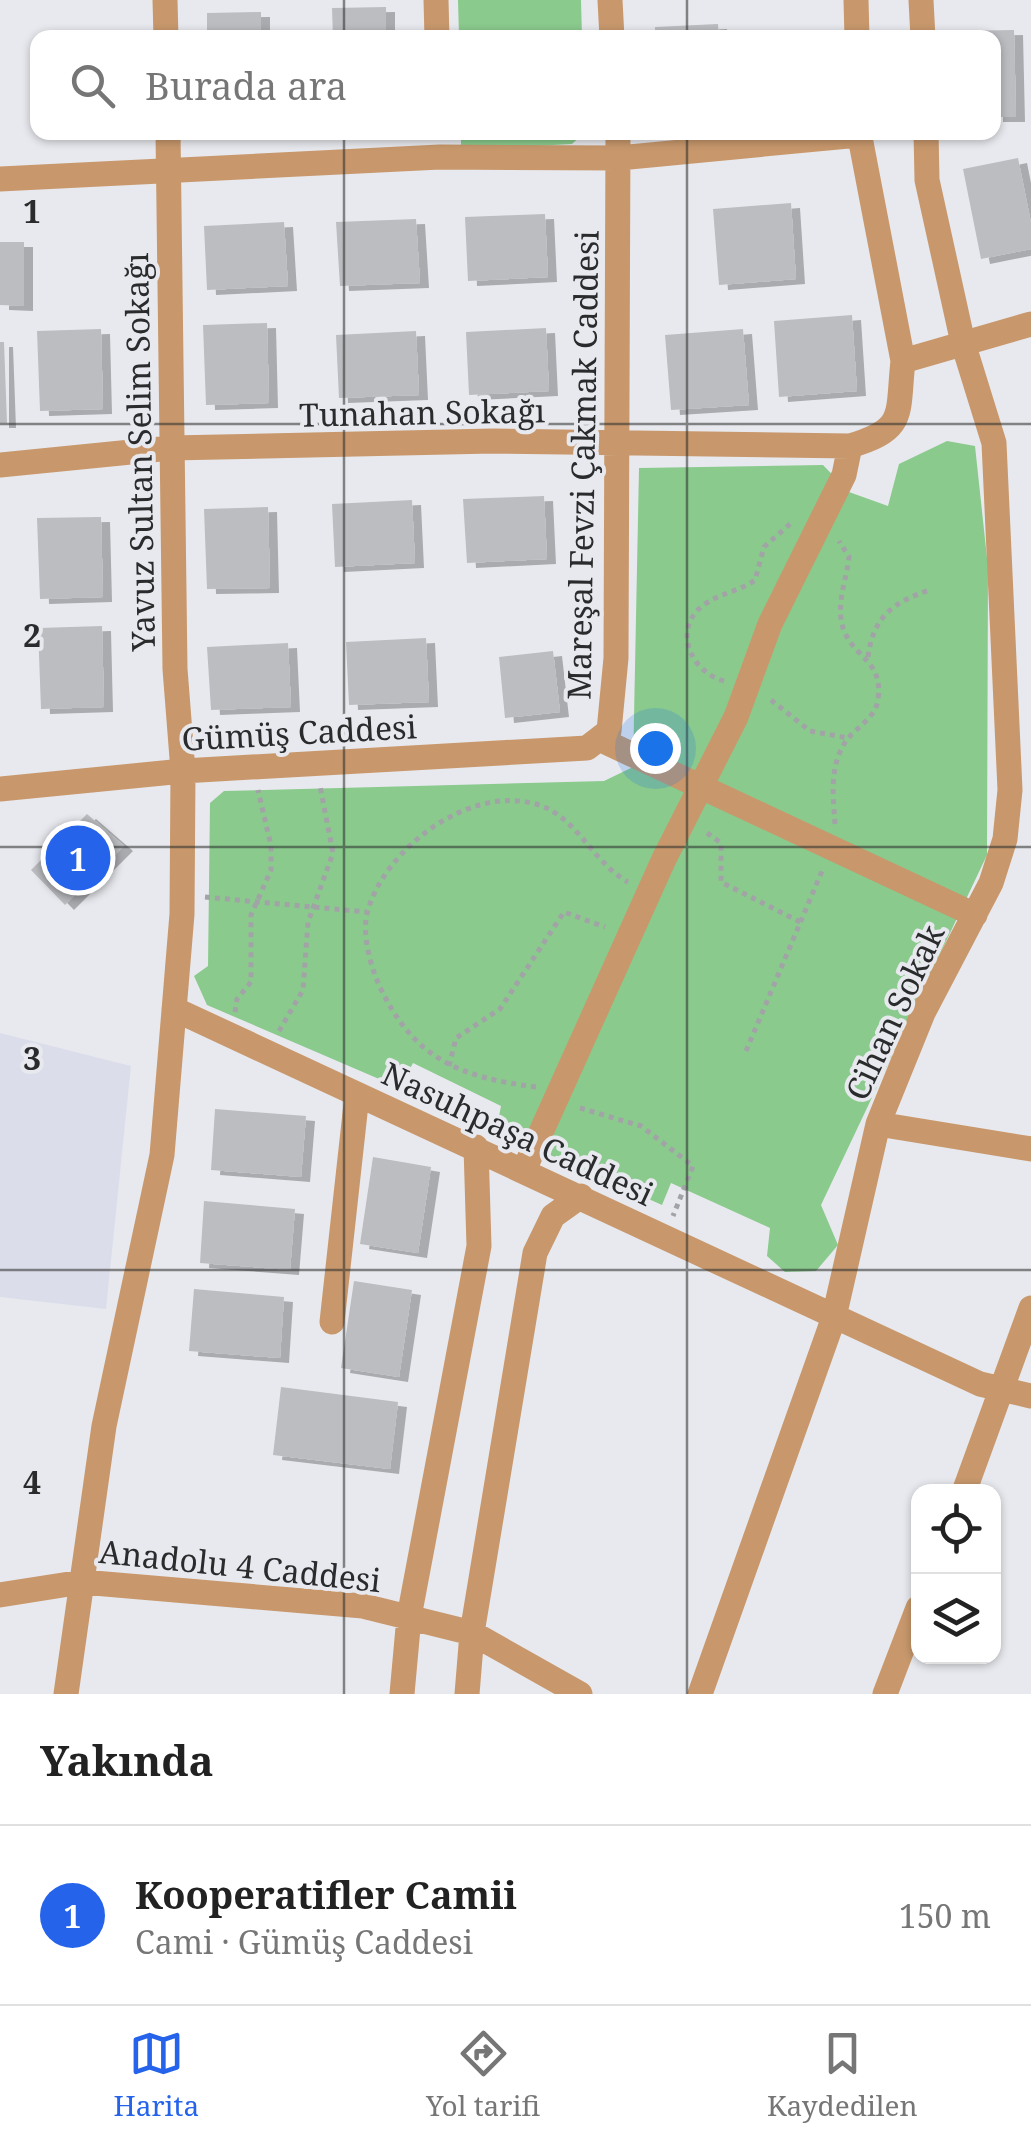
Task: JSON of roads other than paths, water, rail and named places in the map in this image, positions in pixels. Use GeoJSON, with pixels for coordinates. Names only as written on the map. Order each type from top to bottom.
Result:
{"type":"FeatureCollection","features":[{"type":"Feature","properties":{"kind":"street"},"geometry":{"type":"LineString","coordinates":[[166,0],[166,30]]}},
{"type":"Feature","properties":{"kind":"street"},"geometry":{"type":"LineString","coordinates":[[436,0],[437,30]]}},
{"type":"Feature","properties":{"kind":"street"},"geometry":{"type":"LineString","coordinates":[[610,0],[612,30]]}},
{"type":"Feature","properties":{"kind":"street"},"geometry":{"type":"LineString","coordinates":[[856,0],[857,30]]}},
{"type":"Feature","properties":{"kind":"street"},"geometry":{"type":"LineString","coordinates":[[921,0],[922,30]]}},
{"type":"Feature","properties":{"kind":"street","name":"Yavuz Sultan Selim Sokağı"},"geometry":{"type":"LineString","coordinates":[[66,1694],[104,1426],[162,1155],[182,895],[183,771],[175,668],[168,140]]}},
{"type":"Feature","properties":{"kind":"street"},"geometry":{"type":"LineString","coordinates":[[0,179],[440,144],[618,145],[727,140]]}},
{"type":"Feature","properties":{"kind":"street","name":"Tunahan Sokağı"},"geometry":{"type":"LineString","coordinates":[[0,466],[172,448],[617,443],[850,446],[882,436],[897,418],[903,362],[859,140]]}},
{"type":"Feature","properties":{"kind":"street","name":"Cihan Sokak"},"geometry":{"type":"LineString","coordinates":[[700,1694],[834,1317],[878,1124],[969,913],[992,884],[1020,788],[994,444],[962,343],[928,180],[926,140]]}},
{"type":"Feature","properties":{"kind":"street","name":"Mareşal Fevzi Çakmak Caddesi"},"geometry":{"type":"LineString","coordinates":[[618,145],[616,658],[609,731],[599,739],[969,913]]}},
{"type":"Feature","properties":{"kind":"street"},"geometry":{"type":"LineString","coordinates":[[903,362],[1031,324]]}},
{"type":"Feature","properties":{"kind":"street"},"geometry":{"type":"LineString","coordinates":[[524,1170],[555,1096],[748,687],[770,624],[844,475],[850,446]]}},
{"type":"Feature","properties":{"kind":"street","name":"Gümüş Caddesi"},"geometry":{"type":"LineString","coordinates":[[0,788],[183,771],[587,748],[599,739]]}},
{"type":"Feature","properties":{"kind":"street","name":"Nasuhpaşa Caddesi"},"geometry":{"type":"LineString","coordinates":[[174,1009],[980,1384],[1031,1396]]}},
{"type":"Feature","properties":{"kind":"street"},"geometry":{"type":"LineString","coordinates":[[332,1322],[357,1095]]}},
{"type":"Feature","properties":{"kind":"street"},"geometry":{"type":"LineString","coordinates":[[878,1124],[1031,1148]]}},
{"type":"Feature","properties":{"kind":"street"},"geometry":{"type":"LineString","coordinates":[[402,1694],[410,1617],[479,1246],[476,1148]]}},
{"type":"Feature","properties":{"kind":"street"},"geometry":{"type":"LineString","coordinates":[[467,1694],[472,1633],[534,1253],[553,1216],[581,1196]]}},
{"type":"Feature","properties":{"kind":"street"},"geometry":{"type":"LineString","coordinates":[[967,1484],[1031,1308]]}},
{"type":"Feature","properties":{"kind":"street","name":"Anadolu 4 Caddesi"},"geometry":{"type":"LineString","coordinates":[[0,1595],[82,1582],[363,1606],[472,1633],[580,1694]]}},
{"type":"Feature","properties":{"kind":"street"},"geometry":{"type":"LineString","coordinates":[[886,1694],[911,1627]]}},
{"type":"Feature","properties":{"kind":"place","name":"Kooperatifler Camii"},"geometry":{"type":"Point","coordinates":[78,858]}}]}
